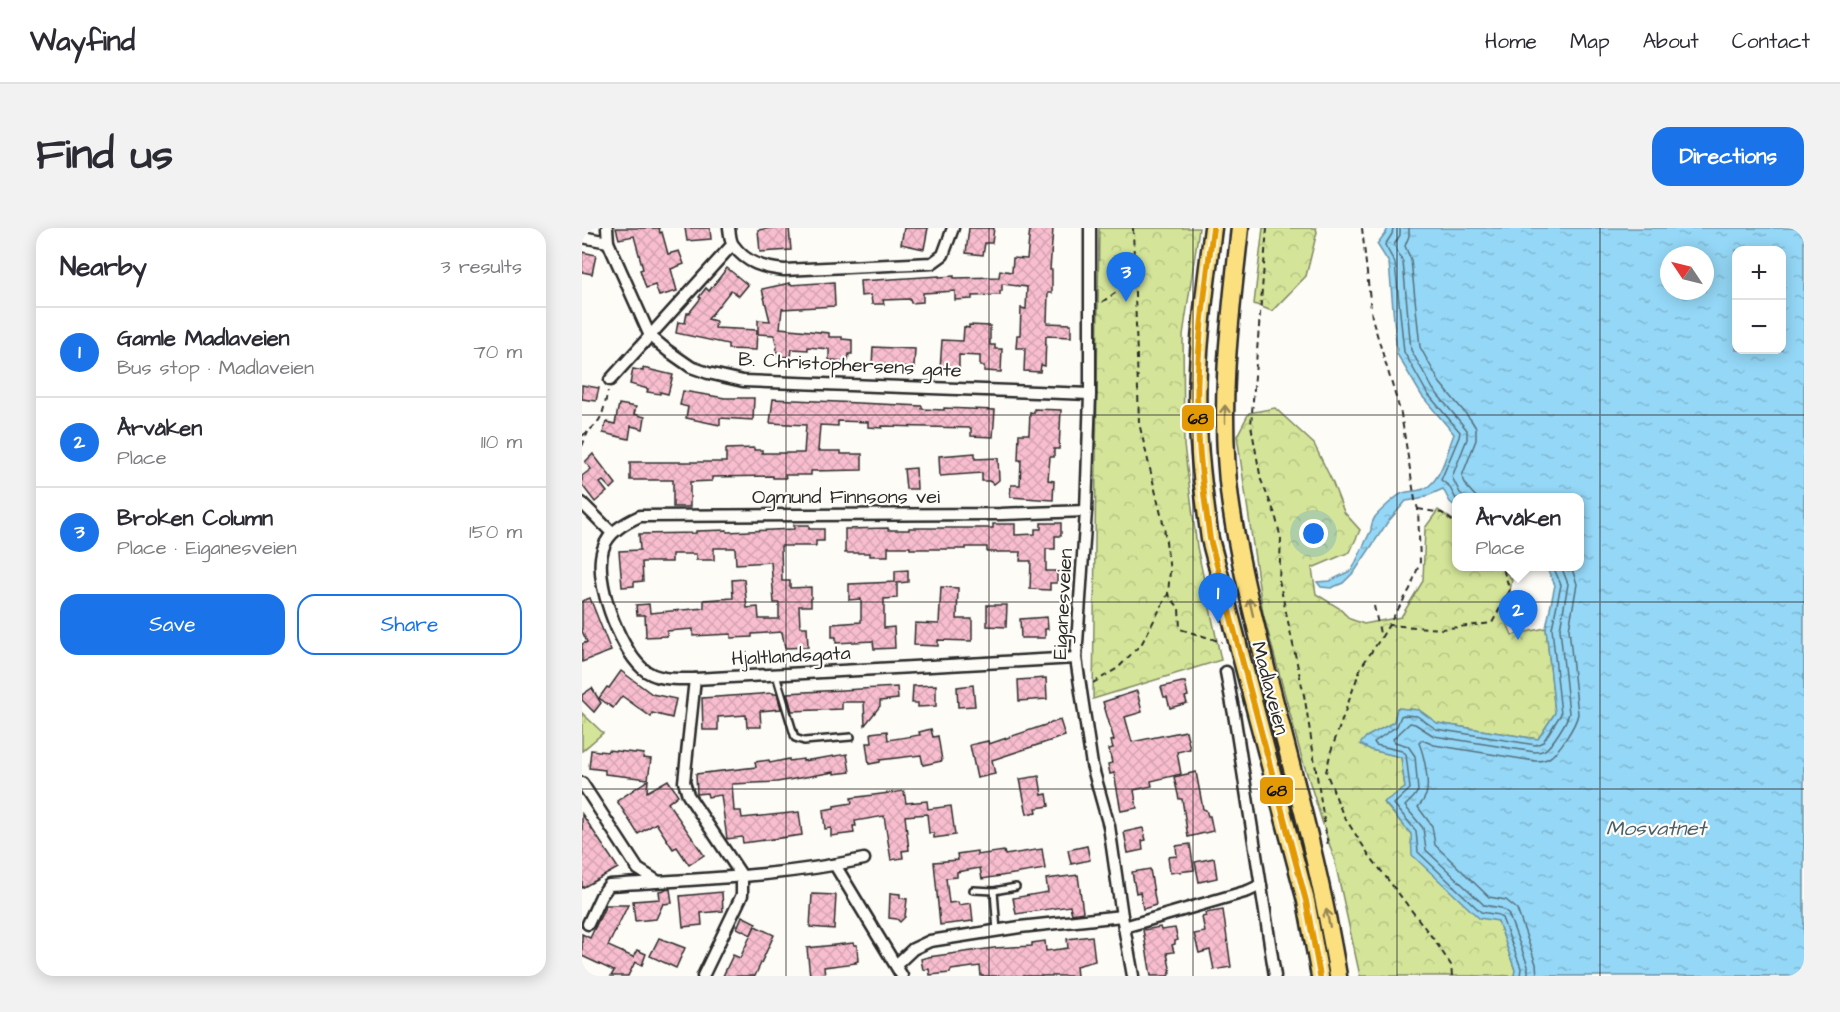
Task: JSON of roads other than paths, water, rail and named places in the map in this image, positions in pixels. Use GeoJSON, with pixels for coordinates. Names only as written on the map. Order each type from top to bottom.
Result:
{"type":"FeatureCollection","features":[{"type":"Feature","properties":{"kind":"main road","name":"Madlaveien"},"geometry":{"type":"LineString","coordinates":[[1213,228],[1197,371],[1197,420],[1210,539],[1305,901],[1320,976]]}},
{"type":"Feature","properties":{"kind":"main road","name":"Madlaveien"},"geometry":{"type":"LineString","coordinates":[[1240,228],[1226,361],[1225,416],[1230,496],[1251,605],[1318,870],[1338,976]]}},
{"type":"Feature","properties":{"kind":"street","name":"B. Christophersens gate"},"geometry":{"type":"LineString","coordinates":[[607,228],[608,242],[650,336],[692,367],[708,373],[743,381],[1090,394]]}},
{"type":"Feature","properties":{"kind":"street"},"geometry":{"type":"LineString","coordinates":[[729,228],[732,245],[750,261],[766,269],[784,270],[933,263],[943,255],[952,228]]}},
{"type":"Feature","properties":{"kind":"street","name":"Eiganesveien"},"geometry":{"type":"LineString","coordinates":[[1090,228],[1090,394],[1086,511],[1076,658],[1092,765],[1108,826],[1133,976]]}},
{"type":"Feature","properties":{"kind":"street"},"geometry":{"type":"LineString","coordinates":[[582,237],[608,242]]}},
{"type":"Feature","properties":{"kind":"street"},"geometry":{"type":"LineString","coordinates":[[610,380],[732,245]]}},
{"type":"Feature","properties":{"kind":"street"},"geometry":{"type":"LineString","coordinates":[[582,503],[612,533]]}},
{"type":"Feature","properties":{"kind":"street","name":"Ogmund Finnsons vei"},"geometry":{"type":"LineString","coordinates":[[603,547],[612,533],[640,516],[999,514],[1086,511]]}},
{"type":"Feature","properties":{"kind":"street","name":"Hjaltlandsgata"},"geometry":{"type":"LineString","coordinates":[[603,547],[600,579],[623,644],[643,669],[664,679],[1076,658]]}},
{"type":"Feature","properties":{"kind":"street"},"geometry":{"type":"LineString","coordinates":[[1226,672],[1275,976]]}},
{"type":"Feature","properties":{"kind":"street"},"geometry":{"type":"LineString","coordinates":[[695,679],[684,782],[688,795],[742,876],[741,895],[703,976]]}},
{"type":"Feature","properties":{"kind":"street"},"geometry":{"type":"LineString","coordinates":[[582,783],[638,869],[658,881]]}},
{"type":"Feature","properties":{"kind":"street"},"geometry":{"type":"LineString","coordinates":[[588,924],[601,896],[609,885],[742,876],[835,865],[864,859]]}},
{"type":"Feature","properties":{"kind":"street"},"geometry":{"type":"LineString","coordinates":[[835,865],[902,976]]}},
{"type":"Feature","properties":{"kind":"street"},"geometry":{"type":"LineString","coordinates":[[896,965],[913,949],[930,941],[1074,920],[1123,921],[1248,891],[1260,885]]}},
{"type":"Feature","properties":{"kind":"lane"},"geometry":{"type":"LineString","coordinates":[[776,675],[795,738],[804,741],[851,737]]}},
{"type":"Feature","properties":{"kind":"lane"},"geometry":{"type":"LineString","coordinates":[[973,890],[994,891],[1016,887]]}},
{"type":"Feature","properties":{"kind":"lane"},"geometry":{"type":"LineString","coordinates":[[994,891],[997,931]]}},
{"type":"Feature","properties":{"kind":"water","name":"Mosvatnet"},"geometry":{"type":"Polygon","coordinates":[[[1387,228],[1804,228],[1804,976],[1514,976],[1515,970],[1498,921],[1479,918],[1412,855],[1411,834],[1384,802],[1405,788],[1401,757],[1371,750],[1360,744],[1366,737],[1394,722],[1397,708],[1419,710],[1437,723],[1538,739],[1555,713],[1546,628],[1555,585],[1548,571],[1584,571],[1584,493],[1452,493],[1452,504],[1443,489],[1420,499],[1406,501],[1387,523],[1355,571],[1343,583],[1331,588],[1321,587],[1317,582],[1330,581],[1352,570],[1375,517],[1401,494],[1423,489],[1433,482],[1443,465],[1454,434],[1422,396],[1397,354],[1389,263],[1377,244],[1387,228]]]}},
{"type":"Feature","properties":{"kind":"place","name":"Broken Column"},"geometry":{"type":"Point","coordinates":[1126,302]}},
{"type":"Feature","properties":{"kind":"place","name":"Gamle Madlaveien"},"geometry":{"type":"Point","coordinates":[1218,623]}},
{"type":"Feature","properties":{"kind":"place","name":"Årvåken"},"geometry":{"type":"Point","coordinates":[1518,640]}}]}
